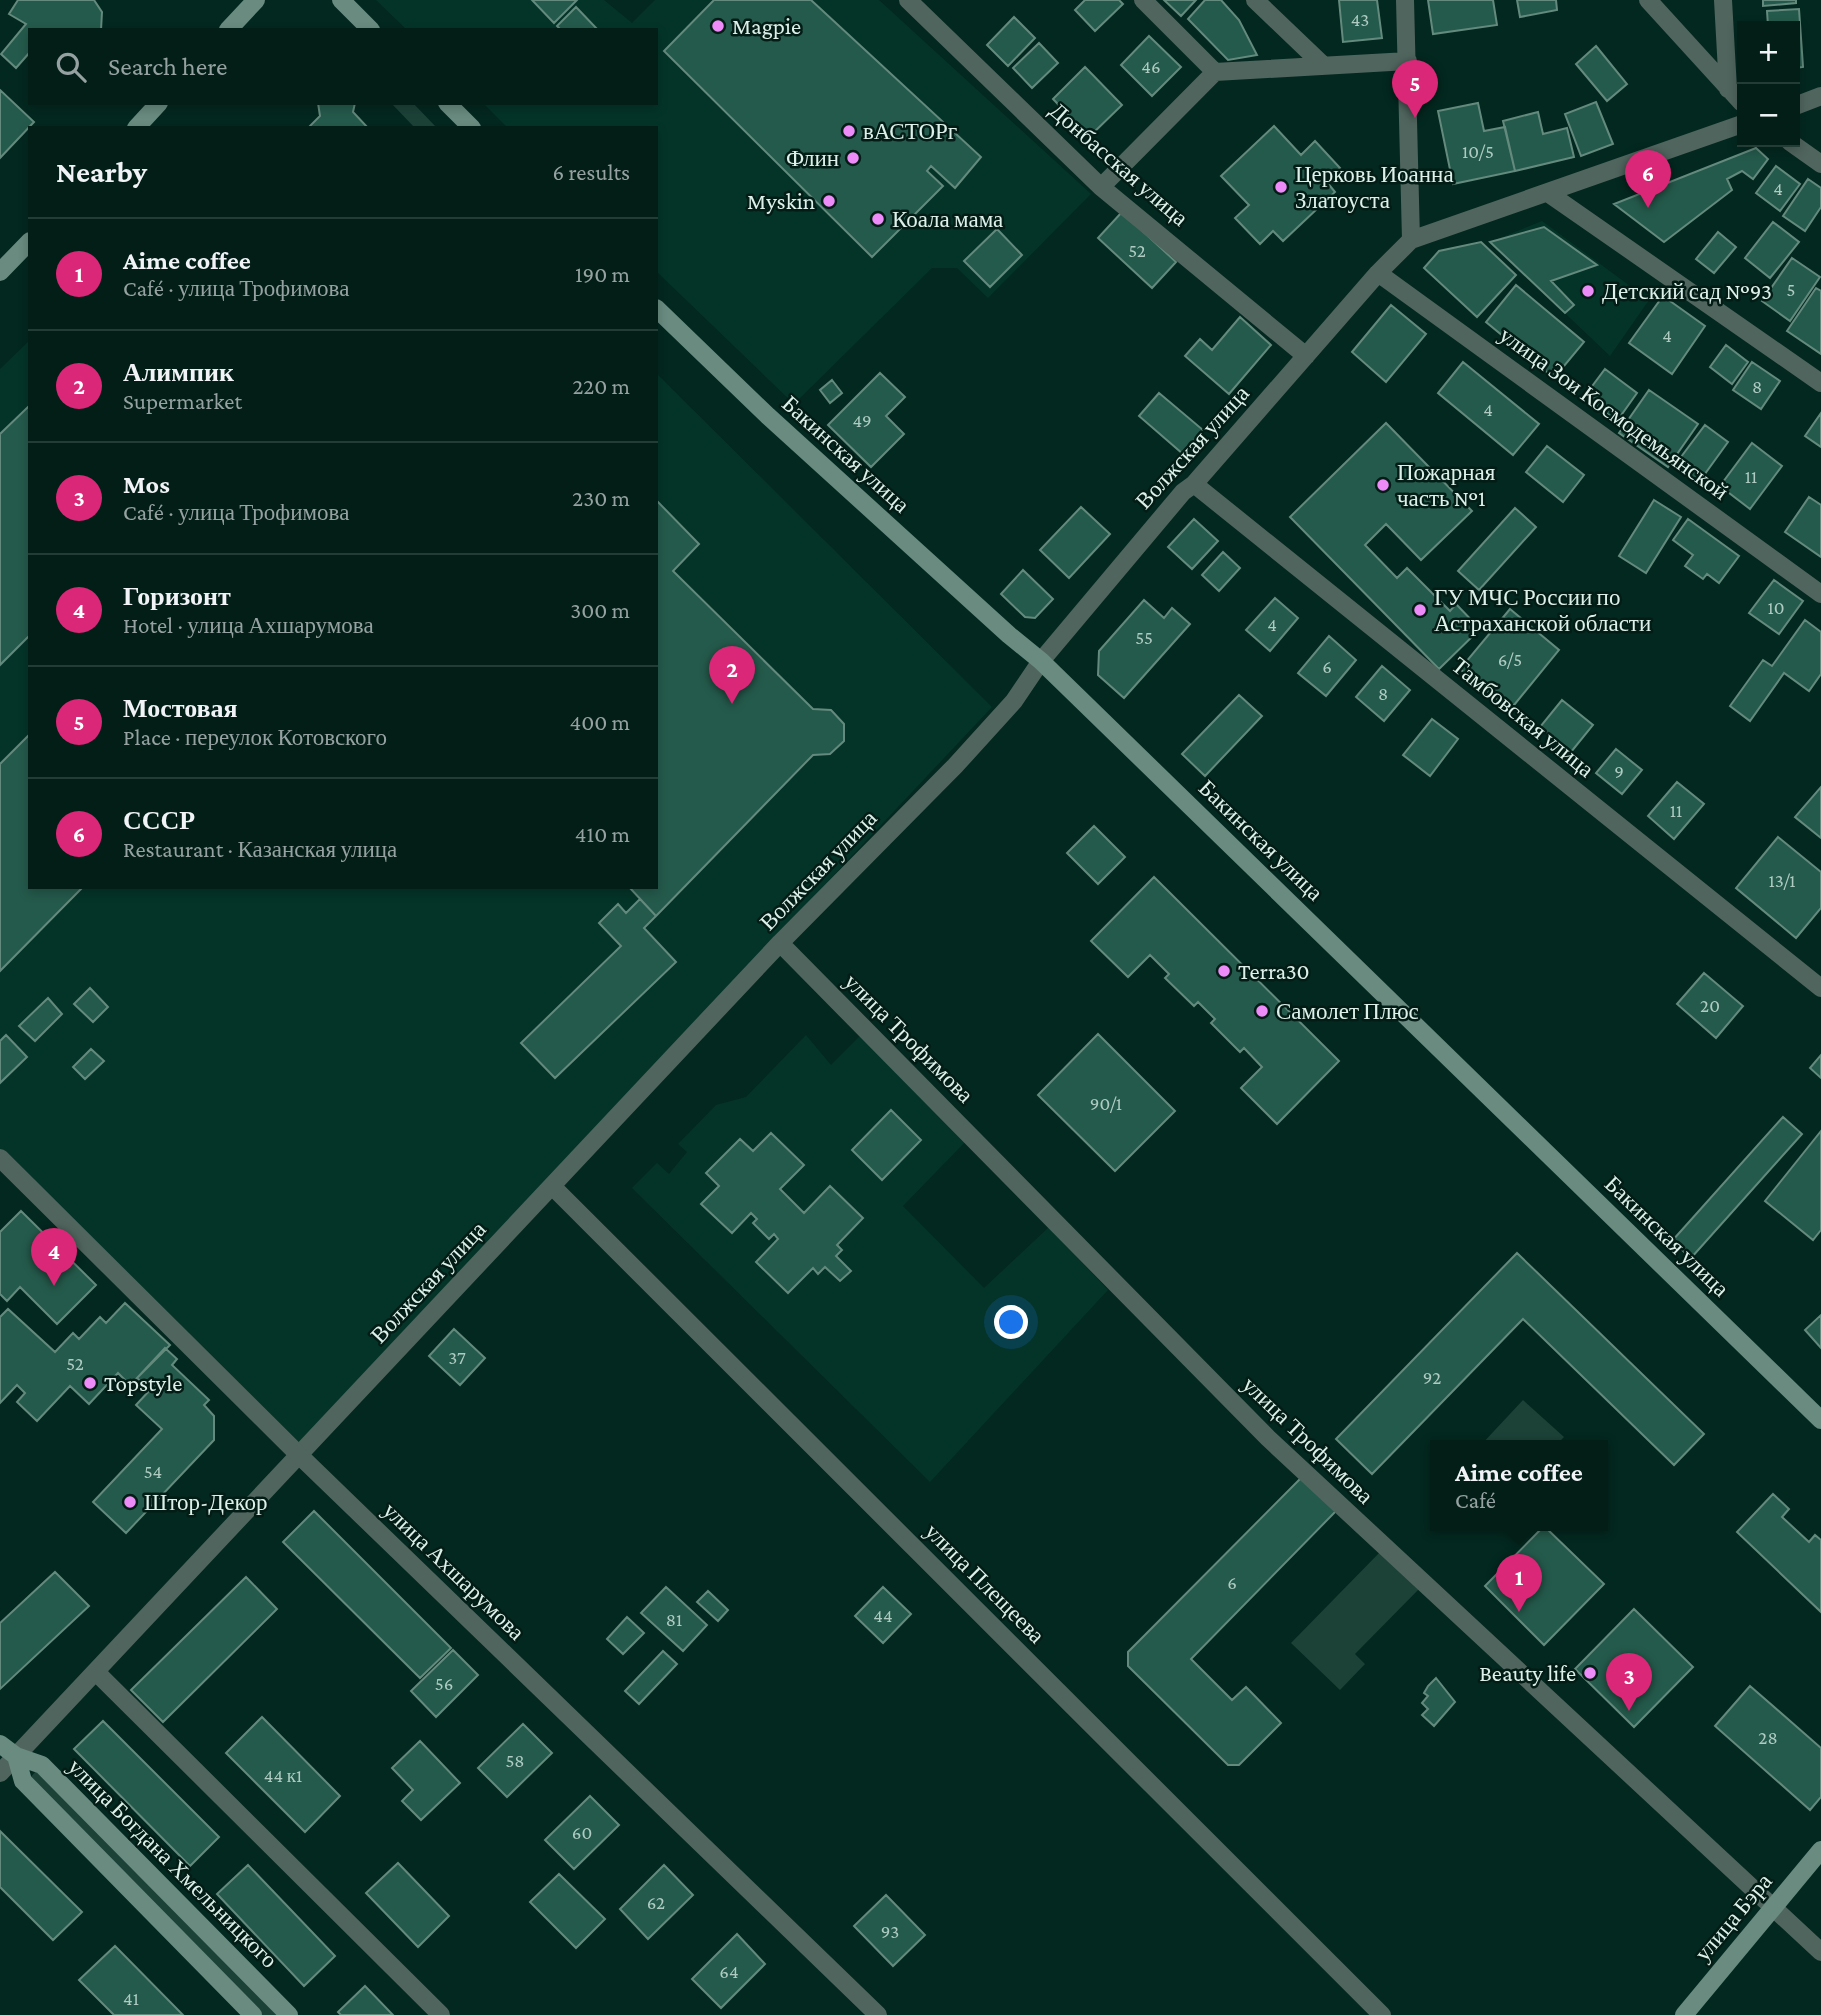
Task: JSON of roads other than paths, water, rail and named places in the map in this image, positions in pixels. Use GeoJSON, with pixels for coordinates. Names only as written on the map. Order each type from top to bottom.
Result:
{"type":"FeatureCollection","features":[{"type":"Feature","properties":{"kind":"main road"},"geometry":{"type":"LineString","coordinates":[[230,28],[256,0]]}},
{"type":"Feature","properties":{"kind":"main road"},"geometry":{"type":"LineString","coordinates":[[341,0],[369,28]]}},
{"type":"Feature","properties":{"kind":"main road"},"geometry":{"type":"LineString","coordinates":[[138,126],[157,105]]}},
{"type":"Feature","properties":{"kind":"main road"},"geometry":{"type":"LineString","coordinates":[[449,105],[470,126]]}},
{"type":"Feature","properties":{"kind":"main road"},"geometry":{"type":"LineString","coordinates":[[0,272],[28,243]]}},
{"type":"Feature","properties":{"kind":"main road","name":"Бакинская улица"},"geometry":{"type":"LineString","coordinates":[[658,310],[768,416],[1041,661],[1821,1420]]}},
{"type":"Feature","properties":{"kind":"main road","name":"улица Богдана Хмельницкого"},"geometry":{"type":"LineString","coordinates":[[0,1744],[16,1756],[42,1765],[289,2015]]}},
{"type":"Feature","properties":{"kind":"main road"},"geometry":{"type":"LineString","coordinates":[[16,1756],[23,1781],[254,2015]]}},
{"type":"Feature","properties":{"kind":"main road","name":"улица Бэра"},"geometry":{"type":"LineString","coordinates":[[1684,2015],[1821,1850]]}},
{"type":"Feature","properties":{"kind":"street","name":"Донбасская улица"},"geometry":{"type":"LineString","coordinates":[[908,0],[1101,187],[1306,356]]}},
{"type":"Feature","properties":{"kind":"street"},"geometry":{"type":"LineString","coordinates":[[1143,0],[1215,72]]}},
{"type":"Feature","properties":{"kind":"street"},"geometry":{"type":"LineString","coordinates":[[1255,0],[1324,66]]}},
{"type":"Feature","properties":{"kind":"street"},"geometry":{"type":"LineString","coordinates":[[1405,0],[1411,240]]}},
{"type":"Feature","properties":{"kind":"street"},"geometry":{"type":"LineString","coordinates":[[1648,0],[1737,98]]}},
{"type":"Feature","properties":{"kind":"street"},"geometry":{"type":"LineString","coordinates":[[1723,0],[1728,89]]}},
{"type":"Feature","properties":{"kind":"street"},"geometry":{"type":"LineString","coordinates":[[1101,187],[1215,72],[1408,61]]}},
{"type":"Feature","properties":{"kind":"street"},"geometry":{"type":"LineString","coordinates":[[1800,104],[1821,96]]}},
{"type":"Feature","properties":{"kind":"street","name":"Волжская улица"},"geometry":{"type":"LineString","coordinates":[[0,1773],[780,943],[955,766],[1014,701],[1041,661],[1183,492],[1194,484],[1378,273],[1411,240],[1737,126]]}},
{"type":"Feature","properties":{"kind":"street"},"geometry":{"type":"LineString","coordinates":[[1797,147],[1821,164]]}},
{"type":"Feature","properties":{"kind":"street"},"geometry":{"type":"LineString","coordinates":[[1548,193],[1821,383]]}},
{"type":"Feature","properties":{"kind":"street","name":"улица Зои Космодемьянской"},"geometry":{"type":"LineString","coordinates":[[1378,273],[1821,593]]}},
{"type":"Feature","properties":{"kind":"street","name":"Тамбовская улица"},"geometry":{"type":"LineString","coordinates":[[1194,484],[1821,988]]}},
{"type":"Feature","properties":{"kind":"street","name":"улица Трофимова"},"geometry":{"type":"LineString","coordinates":[[780,943],[1268,1438],[1821,1952]]}},
{"type":"Feature","properties":{"kind":"street","name":"улица Ахшарумова"},"geometry":{"type":"LineString","coordinates":[[0,1158],[299,1455],[878,2015]]}},
{"type":"Feature","properties":{"kind":"street","name":"улица Плещеева"},"geometry":{"type":"LineString","coordinates":[[552,1186],[1382,2015]]}},
{"type":"Feature","properties":{"kind":"street"},"geometry":{"type":"LineString","coordinates":[[96,1672],[441,2015]]}},
{"type":"Feature","properties":{"kind":"place","name":"Magpie"},"geometry":{"type":"Point","coordinates":[718,26]}},
{"type":"Feature","properties":{"kind":"place","name":"Мостовая"},"geometry":{"type":"Point","coordinates":[1415,118]}},
{"type":"Feature","properties":{"kind":"place","name":"вАСТОРг"},"geometry":{"type":"Point","coordinates":[849,131]}},
{"type":"Feature","properties":{"kind":"place","name":"Флин"},"geometry":{"type":"Point","coordinates":[853,158]}},
{"type":"Feature","properties":{"kind":"place","name":"Церковь Иоанна Златоуста"},"geometry":{"type":"Point","coordinates":[1281,187]}},
{"type":"Feature","properties":{"kind":"place","name":"Myskin"},"geometry":{"type":"Point","coordinates":[829,201]}},
{"type":"Feature","properties":{"kind":"place","name":"СССР"},"geometry":{"type":"Point","coordinates":[1648,208]}},
{"type":"Feature","properties":{"kind":"place","name":"Коала мама"},"geometry":{"type":"Point","coordinates":[878,219]}},
{"type":"Feature","properties":{"kind":"place","name":"Детский сад №93"},"geometry":{"type":"Point","coordinates":[1588,291]}},
{"type":"Feature","properties":{"kind":"place","name":"Пожарная часть №1"},"geometry":{"type":"Point","coordinates":[1383,485]}},
{"type":"Feature","properties":{"kind":"place","name":"ГУ МЧС России по Астраханской области"},"geometry":{"type":"Point","coordinates":[1420,610]}},
{"type":"Feature","properties":{"kind":"place","name":"Алимпик"},"geometry":{"type":"Point","coordinates":[732,704]}},
{"type":"Feature","properties":{"kind":"place","name":"Terra30"},"geometry":{"type":"Point","coordinates":[1224,971]}},
{"type":"Feature","properties":{"kind":"place","name":"Самолет Плюс"},"geometry":{"type":"Point","coordinates":[1262,1011]}},
{"type":"Feature","properties":{"kind":"place","name":"Горизонт"},"geometry":{"type":"Point","coordinates":[54,1286]}},
{"type":"Feature","properties":{"kind":"place","name":"Topstyle"},"geometry":{"type":"Point","coordinates":[90,1383]}},
{"type":"Feature","properties":{"kind":"place","name":"Штор-Декор"},"geometry":{"type":"Point","coordinates":[130,1502]}},
{"type":"Feature","properties":{"kind":"place","name":"Aime coffee"},"geometry":{"type":"Point","coordinates":[1519,1612]}},
{"type":"Feature","properties":{"kind":"place","name":"Beauty life"},"geometry":{"type":"Point","coordinates":[1590,1673]}},
{"type":"Feature","properties":{"kind":"place","name":"Mos"},"geometry":{"type":"Point","coordinates":[1629,1711]}}]}
